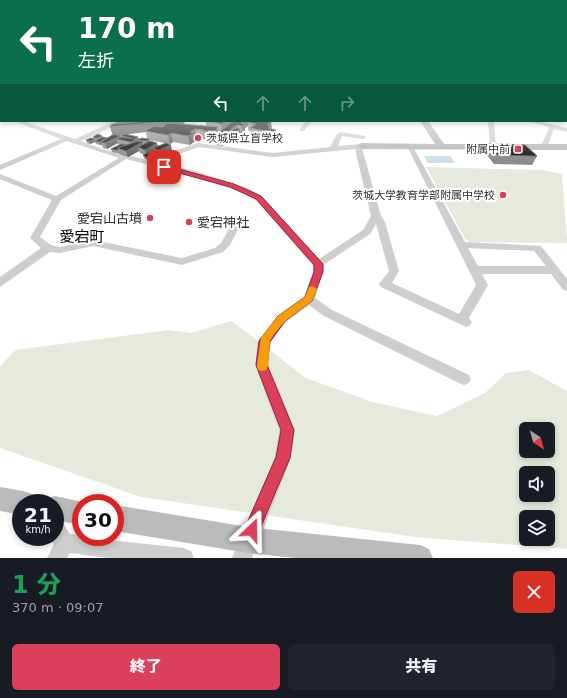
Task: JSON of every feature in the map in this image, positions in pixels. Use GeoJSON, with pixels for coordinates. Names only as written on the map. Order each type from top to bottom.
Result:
{"type":"FeatureCollection","features":[{"type":"Feature","properties":{"kind":"street"},"geometry":{"type":"LineString","coordinates":[[20,122],[123,158],[216,180],[259,198],[318,264],[318,272],[309,299],[282,319],[264,341],[262,365],[287,430],[283,458],[245,549]]}},
{"type":"Feature","properties":{"kind":"street"},"geometry":{"type":"LineString","coordinates":[[0,168],[70,140],[104,130],[116,122]]}},
{"type":"Feature","properties":{"kind":"street"},"geometry":{"type":"LineString","coordinates":[[302,130],[308,122]]}},
{"type":"Feature","properties":{"kind":"street"},"geometry":{"type":"LineString","coordinates":[[425,122],[442,147]]}},
{"type":"Feature","properties":{"kind":"street"},"geometry":{"type":"LineString","coordinates":[[491,122],[493,147]]}},
{"type":"Feature","properties":{"kind":"street"},"geometry":{"type":"LineString","coordinates":[[534,122],[567,130]]}},
{"type":"Feature","properties":{"kind":"street"},"geometry":{"type":"LineString","coordinates":[[544,147],[552,127]]}},
{"type":"Feature","properties":{"kind":"street"},"geometry":{"type":"LineString","coordinates":[[333,149],[340,134],[361,143]]}},
{"type":"Feature","properties":{"kind":"street"},"geometry":{"type":"LineString","coordinates":[[361,143],[376,216],[380,222],[394,271],[385,284],[464,321],[482,285],[410,146]]}},
{"type":"Feature","properties":{"kind":"street"},"geometry":{"type":"LineString","coordinates":[[148,163],[198,145],[273,155],[333,149],[361,143],[442,147],[567,147]]}},
{"type":"Feature","properties":{"kind":"street"},"geometry":{"type":"LineString","coordinates":[[123,158],[57,199],[54,207],[35,238],[48,248],[60,250],[93,243],[182,262],[219,250],[225,245],[234,226]]}},
{"type":"Feature","properties":{"kind":"street"},"geometry":{"type":"LineString","coordinates":[[0,176],[57,199]]}},
{"type":"Feature","properties":{"kind":"street"},"geometry":{"type":"LineString","coordinates":[[318,264],[367,232],[376,216]]}},
{"type":"Feature","properties":{"kind":"street"},"geometry":{"type":"LineString","coordinates":[[460,245],[537,248],[567,287]]}},
{"type":"Feature","properties":{"kind":"street"},"geometry":{"type":"LineString","coordinates":[[0,283],[48,248]]}},
{"type":"Feature","properties":{"kind":"street"},"geometry":{"type":"LineString","coordinates":[[474,270],[554,270]]}},
{"type":"Feature","properties":{"kind":"street"},"geometry":{"type":"LineString","coordinates":[[309,299],[328,313],[464,379]]}},
{"type":"Feature","properties":{"kind":"street"},"geometry":{"type":"LineString","coordinates":[[0,499],[12,501]]}},
{"type":"Feature","properties":{"kind":"street"},"geometry":{"type":"LineString","coordinates":[[124,520],[245,549],[420,558]]}},
{"type":"Feature","properties":{"kind":"street"},"geometry":{"type":"LineString","coordinates":[[64,544],[184,558]]}},
{"type":"Feature","properties":{"kind":"shaded area","name":"茨城大学教育学部附属中学校"},"geometry":{"type":"Polygon","coordinates":[[[426,167],[543,170],[562,174],[567,243],[470,242],[465,239],[426,167]]]}},
{"type":"Feature","properties":{"kind":"shaded area"},"geometry":{"type":"Polygon","coordinates":[[[231,321],[306,378],[372,402],[437,416],[485,393],[506,373],[529,370],[567,391],[567,549],[529,546],[555,546],[555,510],[519,510],[519,545],[415,537],[141,497],[0,448],[0,367],[15,350],[169,330],[191,333],[231,321]]]}},
{"type":"Feature","properties":{"kind":"water"},"geometry":{"type":"Polygon","coordinates":[[[424,156],[450,156],[455,163],[428,163],[424,156]]]}},
{"type":"Feature","properties":{"kind":"building"},"geometry":{"type":"Polygon","coordinates":[[[139,122],[161,122],[110,127],[112,124],[139,122]]]}},
{"type":"Feature","properties":{"kind":"building"},"geometry":{"type":"Polygon","coordinates":[[[213,122],[224,122],[221,124],[213,122]]]}},
{"type":"Feature","properties":{"kind":"building"},"geometry":{"type":"Polygon","coordinates":[[[233,122],[242,122],[241,123],[245,124],[242,126],[237,125],[227,132],[231,133],[220,137],[213,136],[233,122]]]}},
{"type":"Feature","properties":{"kind":"building"},"geometry":{"type":"Polygon","coordinates":[[[248,122],[270,122],[267,125],[271,126],[268,128],[276,130],[272,132],[250,128],[256,124],[248,122]]]}},
{"type":"Feature","properties":{"kind":"building"},"geometry":{"type":"Polygon","coordinates":[[[167,123],[218,127],[215,131],[202,131],[204,130],[195,129],[190,132],[194,133],[188,136],[171,133],[168,135],[145,131],[154,126],[163,127],[167,123]]]}},
{"type":"Feature","properties":{"kind":"building"},"geometry":{"type":"Polygon","coordinates":[[[236,128],[240,129],[235,133],[230,132],[236,128]]]}},
{"type":"Feature","properties":{"kind":"building"},"geometry":{"type":"Polygon","coordinates":[[[98,134],[102,136],[97,138],[93,137],[98,134]]]}},
{"type":"Feature","properties":{"kind":"building"},"geometry":{"type":"Polygon","coordinates":[[[114,134],[120,136],[105,143],[101,142],[114,134]]]}},
{"type":"Feature","properties":{"kind":"building"},"geometry":{"type":"Polygon","coordinates":[[[125,134],[138,137],[135,139],[121,136],[125,134]]]}},
{"type":"Feature","properties":{"kind":"building"},"geometry":{"type":"Polygon","coordinates":[[[103,137],[107,138],[99,142],[95,141],[103,137]]]}},
{"type":"Feature","properties":{"kind":"building"},"geometry":{"type":"Polygon","coordinates":[[[121,137],[136,139],[131,142],[116,139],[121,137]]]}},
{"type":"Feature","properties":{"kind":"building"},"geometry":{"type":"Polygon","coordinates":[[[91,138],[95,139],[89,141],[86,140],[91,138]]]}},
{"type":"Feature","properties":{"kind":"building"},"geometry":{"type":"Polygon","coordinates":[[[141,138],[149,139],[146,141],[138,140],[141,138]]]}},
{"type":"Feature","properties":{"kind":"building"},"geometry":{"type":"Polygon","coordinates":[[[138,141],[143,142],[126,151],[117,148],[138,141]]]}},
{"type":"Feature","properties":{"kind":"building"},"geometry":{"type":"Polygon","coordinates":[[[150,141],[157,143],[145,150],[138,147],[150,141]]]}},
{"type":"Feature","properties":{"kind":"building"},"geometry":{"type":"Polygon","coordinates":[[[166,143],[171,145],[159,150],[154,149],[156,147],[166,143]]]}},
{"type":"Feature","properties":{"kind":"building"},"geometry":{"type":"Polygon","coordinates":[[[122,144],[126,145],[117,148],[118,150],[111,149],[122,144]]]}},
{"type":"Feature","properties":{"kind":"building"},"geometry":{"type":"Polygon","coordinates":[[[488,144],[525,145],[537,156],[498,155],[488,144]]]}},
{"type":"Feature","properties":{"kind":"building"},"geometry":{"type":"Polygon","coordinates":[[[151,152],[157,154],[148,158],[143,155],[151,152]]]}},
{"type":"Feature","properties":{"kind":"slow traffic"},"geometry":{"type":"LineString","coordinates":[[262,366],[264,341],[282,319],[309,299],[312,289]]}},
{"type":"Feature","properties":{"kind":"place","name":"茨城県立盲学校"},"geometry":{"type":"Point","coordinates":[198,138]}},
{"type":"Feature","properties":{"kind":"place","name":"附属中前"},"geometry":{"type":"Point","coordinates":[518,149]}},
{"type":"Feature","properties":{"kind":"place","name":"茨城大学教育学部附属中学校"},"geometry":{"type":"Point","coordinates":[503,195]}},
{"type":"Feature","properties":{"kind":"place","name":"愛宕山古墳"},"geometry":{"type":"Point","coordinates":[150,218]}},
{"type":"Feature","properties":{"kind":"place","name":"愛宕神社"},"geometry":{"type":"Point","coordinates":[189,222]}},
{"type":"Feature","properties":{"kind":"district","name":"愛宕町"},"geometry":{"type":"Point","coordinates":[82,237]}},
{"type":"Feature","properties":{"kind":"route"},"geometry":{"type":"LineString","coordinates":[[164,167],[192,173],[232,185],[259,198],[301,243],[318,264],[318,272],[309,299],[282,319],[264,341],[262,365],[287,430],[283,458],[252,530]]}}]}
